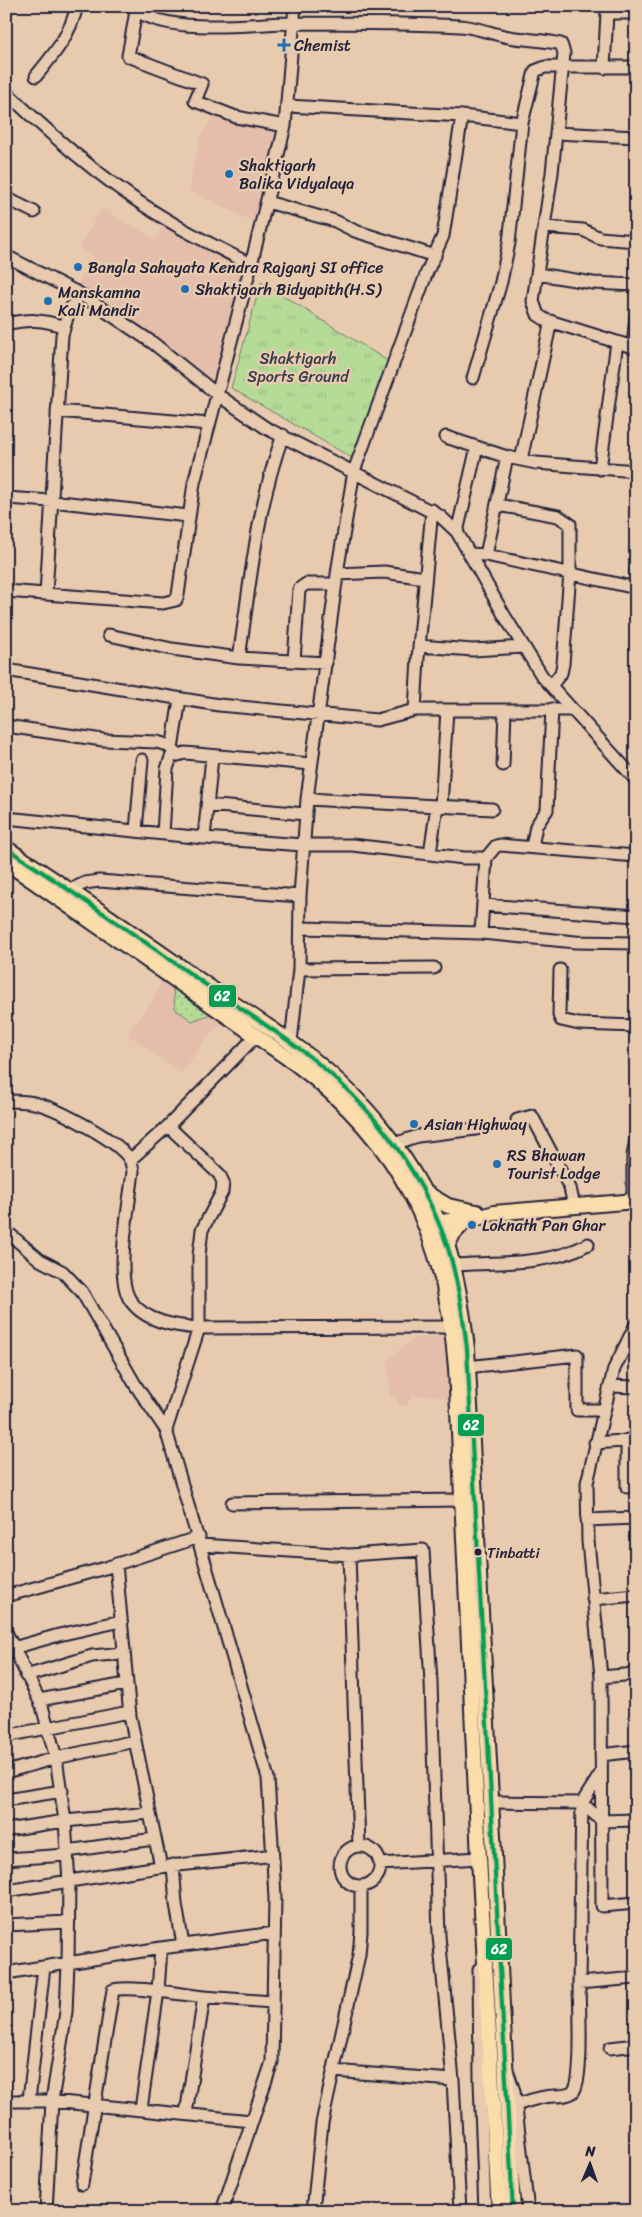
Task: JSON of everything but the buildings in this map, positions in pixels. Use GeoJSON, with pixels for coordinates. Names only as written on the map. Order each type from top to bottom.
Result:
{"type":"FeatureCollection","features":[{"type":"Feature","properties":{"kind":"main road"},"geometry":{"type":"LineString","coordinates":[[6,848],[291,1042],[352,1095],[394,1144],[424,1191],[453,1327],[479,1858],[499,2211]]}},
{"type":"Feature","properties":{"kind":"main road"},"geometry":{"type":"LineString","coordinates":[[6,862],[274,1048],[287,1065],[331,1103],[397,1169],[447,1246],[453,1265],[463,1315],[473,1466],[482,1495],[486,1552],[488,1624],[482,1652],[513,2211]]}},
{"type":"Feature","properties":{"kind":"main road"},"geometry":{"type":"LineString","coordinates":[[424,1191],[448,1206],[472,1215]]}},
{"type":"Feature","properties":{"kind":"main road"},"geometry":{"type":"LineString","coordinates":[[430,1218],[634,1201]]}},
{"type":"Feature","properties":{"kind":"main road"},"geometry":{"type":"LineString","coordinates":[[447,1246],[453,1234],[472,1215]]}},
{"type":"Feature","properties":{"kind":"street"},"geometry":{"type":"LineString","coordinates":[[36,76],[66,38],[77,6]]}},
{"type":"Feature","properties":{"kind":"street"},"geometry":{"type":"LineString","coordinates":[[6,591],[164,603],[176,600],[180,589],[188,516],[209,424],[218,395],[285,126],[295,6]]}},
{"type":"Feature","properties":{"kind":"street"},"geometry":{"type":"LineString","coordinates":[[285,126],[236,117],[195,101],[202,84],[128,56],[133,9],[158,20],[188,26],[222,27],[250,23],[462,26],[506,36],[561,44],[564,53],[556,133],[533,301],[535,309],[538,315],[552,321],[635,347],[636,315]]}},
{"type":"Feature","properties":{"kind":"street"},"geometry":{"type":"LineString","coordinates":[[604,68],[607,13],[636,13]]}},
{"type":"Feature","properties":{"kind":"street"},"geometry":{"type":"LineString","coordinates":[[473,378],[502,282],[509,243],[522,123],[535,71],[546,67],[636,67]]}},
{"type":"Feature","properties":{"kind":"street"},"geometry":{"type":"LineString","coordinates":[[6,92],[52,134],[132,196],[173,224],[251,265]]}},
{"type":"Feature","properties":{"kind":"street"},"geometry":{"type":"LineString","coordinates":[[288,106],[462,116],[522,123]]}},
{"type":"Feature","properties":{"kind":"street"},"geometry":{"type":"LineString","coordinates":[[291,1042],[299,969],[300,896],[305,814],[336,579],[354,471],[427,272],[443,236],[462,116]]}},
{"type":"Feature","properties":{"kind":"street"},"geometry":{"type":"LineString","coordinates":[[556,133],[636,137]]}},
{"type":"Feature","properties":{"kind":"street"},"geometry":{"type":"LineString","coordinates":[[6,198],[34,212]]}},
{"type":"Feature","properties":{"kind":"street"},"geometry":{"type":"LineString","coordinates":[[267,202],[335,221],[355,231],[435,256]]}},
{"type":"Feature","properties":{"kind":"street"},"geometry":{"type":"LineString","coordinates":[[544,227],[584,230],[600,238],[636,240]]}},
{"type":"Feature","properties":{"kind":"street"},"geometry":{"type":"LineString","coordinates":[[6,256],[80,294],[153,343],[218,395],[266,428],[432,510],[457,532],[524,647],[551,686],[636,780]]}},
{"type":"Feature","properties":{"kind":"street"},"geometry":{"type":"LineString","coordinates":[[538,274],[593,283],[636,285]]}},
{"type":"Feature","properties":{"kind":"street"},"geometry":{"type":"LineString","coordinates":[[46,594],[64,327],[69,311],[80,294]]}},
{"type":"Feature","properties":{"kind":"street"},"geometry":{"type":"LineString","coordinates":[[6,324],[32,319],[47,321],[64,327]]}},
{"type":"Feature","properties":{"kind":"street"},"geometry":{"type":"LineString","coordinates":[[521,460],[552,321]]}},
{"type":"Feature","properties":{"kind":"street"},"geometry":{"type":"LineString","coordinates":[[600,469],[617,342]]}},
{"type":"Feature","properties":{"kind":"street"},"geometry":{"type":"LineString","coordinates":[[57,411],[209,424]]}},
{"type":"Feature","properties":{"kind":"street"},"geometry":{"type":"LineString","coordinates":[[239,658],[260,524],[274,462],[283,435]]}},
{"type":"Feature","properties":{"kind":"street"},"geometry":{"type":"LineString","coordinates":[[446,437],[521,460],[636,471]]}},
{"type":"Feature","properties":{"kind":"street"},"geometry":{"type":"LineString","coordinates":[[457,532],[477,447]]}},
{"type":"Feature","properties":{"kind":"street"},"geometry":{"type":"LineString","coordinates":[[486,555],[507,457]]}},
{"type":"Feature","properties":{"kind":"street"},"geometry":{"type":"LineString","coordinates":[[6,498],[188,516]]}},
{"type":"Feature","properties":{"kind":"street"},"geometry":{"type":"LineString","coordinates":[[498,505],[552,515],[566,520],[571,528],[570,574],[563,664],[561,673],[551,686]]}},
{"type":"Feature","properties":{"kind":"street"},"geometry":{"type":"LineString","coordinates":[[415,710],[432,510]]}},
{"type":"Feature","properties":{"kind":"street"},"geometry":{"type":"LineString","coordinates":[[470,554],[486,555],[635,588],[636,570]]}},
{"type":"Feature","properties":{"kind":"street"},"geometry":{"type":"LineString","coordinates":[[294,661],[300,589],[306,584],[379,572],[426,578]]}},
{"type":"Feature","properties":{"kind":"street"},"geometry":{"type":"LineString","coordinates":[[110,635],[172,649],[239,658],[326,663]]}},
{"type":"Feature","properties":{"kind":"street"},"geometry":{"type":"LineString","coordinates":[[419,646],[473,650],[524,647]]}},
{"type":"Feature","properties":{"kind":"street"},"geometry":{"type":"LineString","coordinates":[[6,670],[219,706],[377,720],[415,710],[572,710]]}},
{"type":"Feature","properties":{"kind":"street"},"geometry":{"type":"LineString","coordinates":[[163,834],[168,763],[175,751],[180,699]]}},
{"type":"Feature","properties":{"kind":"street"},"geometry":{"type":"LineString","coordinates":[[532,847],[536,826],[547,810],[552,709]]}},
{"type":"Feature","properties":{"kind":"street"},"geometry":{"type":"LineString","coordinates":[[430,853],[439,806],[447,710]]}},
{"type":"Feature","properties":{"kind":"street"},"geometry":{"type":"LineString","coordinates":[[503,765],[505,710]]}},
{"type":"Feature","properties":{"kind":"street"},"geometry":{"type":"LineString","coordinates":[[6,726],[103,740],[157,742],[175,751],[212,756],[311,764]]}},
{"type":"Feature","properties":{"kind":"street"},"geometry":{"type":"LineString","coordinates":[[204,838],[212,756]]}},
{"type":"Feature","properties":{"kind":"street"},"geometry":{"type":"LineString","coordinates":[[136,832],[142,760]]}},
{"type":"Feature","properties":{"kind":"street"},"geometry":{"type":"LineString","coordinates":[[307,799],[492,808]]}},
{"type":"Feature","properties":{"kind":"street"},"geometry":{"type":"LineString","coordinates":[[207,805],[305,814]]}},
{"type":"Feature","properties":{"kind":"street"},"geometry":{"type":"LineString","coordinates":[[6,818],[204,838],[303,845],[352,845],[486,858]]}},
{"type":"Feature","properties":{"kind":"street"},"geometry":{"type":"LineString","coordinates":[[481,933],[486,858],[496,846],[532,847],[636,856]]}},
{"type":"Feature","properties":{"kind":"street"},"geometry":{"type":"LineString","coordinates":[[70,890],[85,883],[99,881],[300,896]]}},
{"type":"Feature","properties":{"kind":"street"},"geometry":{"type":"LineString","coordinates":[[483,905],[636,916]]}},
{"type":"Feature","properties":{"kind":"street"},"geometry":{"type":"LineString","coordinates":[[300,928],[481,933],[576,942],[636,943]]}},
{"type":"Feature","properties":{"kind":"street"},"geometry":{"type":"LineString","coordinates":[[299,969],[434,968]]}},
{"type":"Feature","properties":{"kind":"street"},"geometry":{"type":"LineString","coordinates":[[560,970],[559,1015],[561,1020],[579,1024],[636,1026]]}},
{"type":"Feature","properties":{"kind":"street"},"geometry":{"type":"LineString","coordinates":[[130,1160],[168,1126],[256,1036]]}},
{"type":"Feature","properties":{"kind":"street"},"geometry":{"type":"LineString","coordinates":[[6,1102],[37,1104],[73,1118],[109,1141],[130,1160],[133,1172],[123,1260],[125,1289],[131,1301],[147,1315],[162,1323],[198,1328],[453,1327]]}},
{"type":"Feature","properties":{"kind":"street"},"geometry":{"type":"LineString","coordinates":[[517,1120],[532,1116],[570,1188],[574,1206]]}},
{"type":"Feature","properties":{"kind":"street"},"geometry":{"type":"LineString","coordinates":[[166,1430],[198,1328],[199,1255],[202,1230],[222,1192],[223,1182],[218,1174],[168,1126]]}},
{"type":"Feature","properties":{"kind":"street"},"geometry":{"type":"LineString","coordinates":[[394,1144],[418,1136],[476,1129]]}},
{"type":"Feature","properties":{"kind":"street"},"geometry":{"type":"LineString","coordinates":[[634,1201],[633,1156],[636,1139]]}},
{"type":"Feature","properties":{"kind":"street"},"geometry":{"type":"LineString","coordinates":[[6,1231],[40,1260],[63,1272],[82,1292],[136,1386],[166,1430],[268,1778],[273,1860],[272,2062],[222,2211]]}},
{"type":"Feature","properties":{"kind":"street"},"geometry":{"type":"LineString","coordinates":[[453,1265],[541,1259],[572,1253],[588,1244]]}},
{"type":"Feature","properties":{"kind":"street"},"geometry":{"type":"LineString","coordinates":[[636,1324],[620,1356],[610,1386],[587,1483],[587,1520],[601,1677],[602,1906],[636,1903]]}},
{"type":"Feature","properties":{"kind":"street"},"geometry":{"type":"LineString","coordinates":[[467,1367],[577,1354],[577,1410],[604,1410]]}},
{"type":"Feature","properties":{"kind":"street"},"geometry":{"type":"LineString","coordinates":[[610,1386],[636,1387]]}},
{"type":"Feature","properties":{"kind":"street"},"geometry":{"type":"LineString","coordinates":[[595,1443],[631,1440],[627,1487]]}},
{"type":"Feature","properties":{"kind":"street"},"geometry":{"type":"LineString","coordinates":[[232,1503],[462,1500]]}},
{"type":"Feature","properties":{"kind":"street"},"geometry":{"type":"LineString","coordinates":[[587,1520],[636,1518]]}},
{"type":"Feature","properties":{"kind":"street"},"geometry":{"type":"LineString","coordinates":[[6,1596],[200,1541],[349,1556],[423,1550],[431,1682],[439,1936],[453,2080],[460,2211]]}},
{"type":"Feature","properties":{"kind":"street"},"geometry":{"type":"LineString","coordinates":[[349,1556],[360,1846]]}},
{"type":"Feature","properties":{"kind":"street"},"geometry":{"type":"LineString","coordinates":[[116,1564],[129,1712],[154,1838],[167,1866],[182,1945]]}},
{"type":"Feature","properties":{"kind":"street"},"geometry":{"type":"LineString","coordinates":[[593,1599],[636,1595]]}},
{"type":"Feature","properties":{"kind":"street"},"geometry":{"type":"LineString","coordinates":[[14,1648],[59,1635],[121,1621]]}},
{"type":"Feature","properties":{"kind":"street"},"geometry":{"type":"LineString","coordinates":[[6,1632],[39,1700],[49,1728],[62,1791],[65,1821],[69,1882],[68,1963],[64,2025],[52,2100],[46,2211]]}},
{"type":"Feature","properties":{"kind":"street"},"geometry":{"type":"LineString","coordinates":[[26,1676],[92,1656],[123,1653]]}},
{"type":"Feature","properties":{"kind":"street"},"geometry":{"type":"LineString","coordinates":[[601,1677],[636,1674]]}},
{"type":"Feature","properties":{"kind":"street"},"geometry":{"type":"LineString","coordinates":[[39,1700],[126,1684]]}},
{"type":"Feature","properties":{"kind":"street"},"geometry":{"type":"LineString","coordinates":[[6,1736],[129,1712]]}},
{"type":"Feature","properties":{"kind":"street"},"geometry":{"type":"LineString","coordinates":[[6,1772],[56,1758],[135,1741]]}},
{"type":"Feature","properties":{"kind":"street"},"geometry":{"type":"LineString","coordinates":[[601,1754],[636,1751]]}},
{"type":"Feature","properties":{"kind":"street"},"geometry":{"type":"LineString","coordinates":[[516,2105],[547,2096],[564,2096],[572,2093],[576,2087],[580,2060],[579,1984],[582,1803],[601,1772]]}},
{"type":"Feature","properties":{"kind":"street"},"geometry":{"type":"LineString","coordinates":[[6,1800],[62,1791]]}},
{"type":"Feature","properties":{"kind":"street"},"geometry":{"type":"LineString","coordinates":[[490,1802],[582,1803],[602,1820],[636,1820]]}},
{"type":"Feature","properties":{"kind":"street"},"geometry":{"type":"LineString","coordinates":[[6,1830],[65,1821],[150,1813]]}},
{"type":"Feature","properties":{"kind":"street"},"geometry":{"type":"LineString","coordinates":[[6,1859],[67,1853],[154,1838]]}},
{"type":"Feature","properties":{"kind":"street"},"geometry":{"type":"LineString","coordinates":[[360,1846],[372,1850],[378,1857],[380,1864],[376,1879],[372,1883],[361,1887],[346,1881],[342,1876],[340,1866],[343,1855],[349,1849],[360,1846]]}},
{"type":"Feature","properties":{"kind":"street"},"geometry":{"type":"LineString","coordinates":[[6,1891],[167,1866],[266,1856],[270,1856],[273,1860]]}},
{"type":"Feature","properties":{"kind":"street"},"geometry":{"type":"LineString","coordinates":[[380,1864],[479,1858]]}},
{"type":"Feature","properties":{"kind":"street"},"geometry":{"type":"LineString","coordinates":[[312,2211],[322,2123],[359,1955],[361,1887]]}},
{"type":"Feature","properties":{"kind":"street"},"geometry":{"type":"LineString","coordinates":[[482,1895],[479,2046],[485,2211]]}},
{"type":"Feature","properties":{"kind":"street"},"geometry":{"type":"LineString","coordinates":[[6,1925],[68,1922]]}},
{"type":"Feature","properties":{"kind":"street"},"geometry":{"type":"LineString","coordinates":[[6,1973],[161,1948],[274,1933]]}},
{"type":"Feature","properties":{"kind":"street"},"geometry":{"type":"LineString","coordinates":[[141,2109],[158,1991],[161,1948]]}},
{"type":"Feature","properties":{"kind":"street"},"geometry":{"type":"LineString","coordinates":[[29,2100],[44,1967]]}},
{"type":"Feature","properties":{"kind":"street"},"geometry":{"type":"LineString","coordinates":[[579,1984],[636,1978]]}},
{"type":"Feature","properties":{"kind":"street"},"geometry":{"type":"LineString","coordinates":[[82,2184],[111,1993],[116,1989],[158,1991],[204,1997],[272,2002]]}},
{"type":"Feature","properties":{"kind":"street"},"geometry":{"type":"LineString","coordinates":[[186,2114],[204,1997]]}},
{"type":"Feature","properties":{"kind":"street"},"geometry":{"type":"LineString","coordinates":[[610,2048],[636,2045]]}},
{"type":"Feature","properties":{"kind":"street"},"geometry":{"type":"LineString","coordinates":[[506,2069],[513,2084],[528,2211]]}},
{"type":"Feature","properties":{"kind":"street"},"geometry":{"type":"LineString","coordinates":[[333,2071],[453,2080]]}},
{"type":"Feature","properties":{"kind":"street"},"geometry":{"type":"LineString","coordinates":[[6,2101],[52,2100],[251,2121]]}},
{"type":"Feature","properties":{"kind":"shaded area","name":"Shaktigarh Balika Vidyalaya"},"geometry":{"type":"Polygon","coordinates":[[[215,113],[277,127],[254,222],[188,190],[200,137],[215,113]]]}},
{"type":"Feature","properties":{"kind":"shaded area","name":"Shaktigarh Bidyapith(H.S)"},"geometry":{"type":"Polygon","coordinates":[[[101,208],[156,239],[164,223],[247,268],[212,379],[115,315],[116,310],[76,287],[94,256],[79,248],[101,208]]]}},
{"type":"Feature","properties":{"kind":"shaded area"},"geometry":{"type":"Polygon","coordinates":[[[161,980],[222,1022],[211,1033],[181,1073],[127,1034],[154,998],[161,980]]]}},
{"type":"Feature","properties":{"kind":"shaded area"},"geometry":{"type":"Polygon","coordinates":[[[444,1336],[450,1400],[437,1396],[411,1396],[410,1401],[405,1406],[401,1406],[397,1403],[397,1396],[390,1396],[388,1359],[415,1337],[444,1336]]]}},
{"type":"Feature","properties":{"kind":"green space","name":"Shaktigarh Sports Ground"},"geometry":{"type":"Polygon","coordinates":[[[261,282],[388,361],[354,459],[231,388],[261,282]]]}},
{"type":"Feature","properties":{"kind":"green space"},"geometry":{"type":"Polygon","coordinates":[[[173,988],[211,1014],[192,1021],[175,1009],[173,988]]]}},
{"type":"Feature","properties":{"kind":"transit line","name":"62"},"geometry":{"type":"LineString","coordinates":[[6,848],[281,1035],[341,1083],[385,1132],[404,1158],[421,1186],[447,1245],[460,1297],[467,1349],[513,2211]]}},
{"type":"Feature","properties":{"kind":"place","name":"Chemist"},"geometry":{"type":"Point","coordinates":[284,45]}},
{"type":"Feature","properties":{"kind":"place","name":"Shaktigarh Balika Vidyalaya"},"geometry":{"type":"Point","coordinates":[229,174]}},
{"type":"Feature","properties":{"kind":"place","name":"Bangla Sahayata Kendra Rajganj SI office"},"geometry":{"type":"Point","coordinates":[78,267]}},
{"type":"Feature","properties":{"kind":"place","name":"Shaktigarh Bidyapith(H.S)"},"geometry":{"type":"Point","coordinates":[185,289]}},
{"type":"Feature","properties":{"kind":"place","name":"Manskamna Kali Mandir"},"geometry":{"type":"Point","coordinates":[48,301]}},
{"type":"Feature","properties":{"kind":"place","name":"Asian Highway"},"geometry":{"type":"Point","coordinates":[414,1124]}},
{"type":"Feature","properties":{"kind":"place","name":"RS Bhawan Tourist Lodge"},"geometry":{"type":"Point","coordinates":[497,1164]}},
{"type":"Feature","properties":{"kind":"place","name":"Loknath Pan Ghar"},"geometry":{"type":"Point","coordinates":[472,1225]}},
{"type":"Feature","properties":{"kind":"place","name":"Tinbatti"},"geometry":{"type":"Point","coordinates":[478,1552]}}]}
